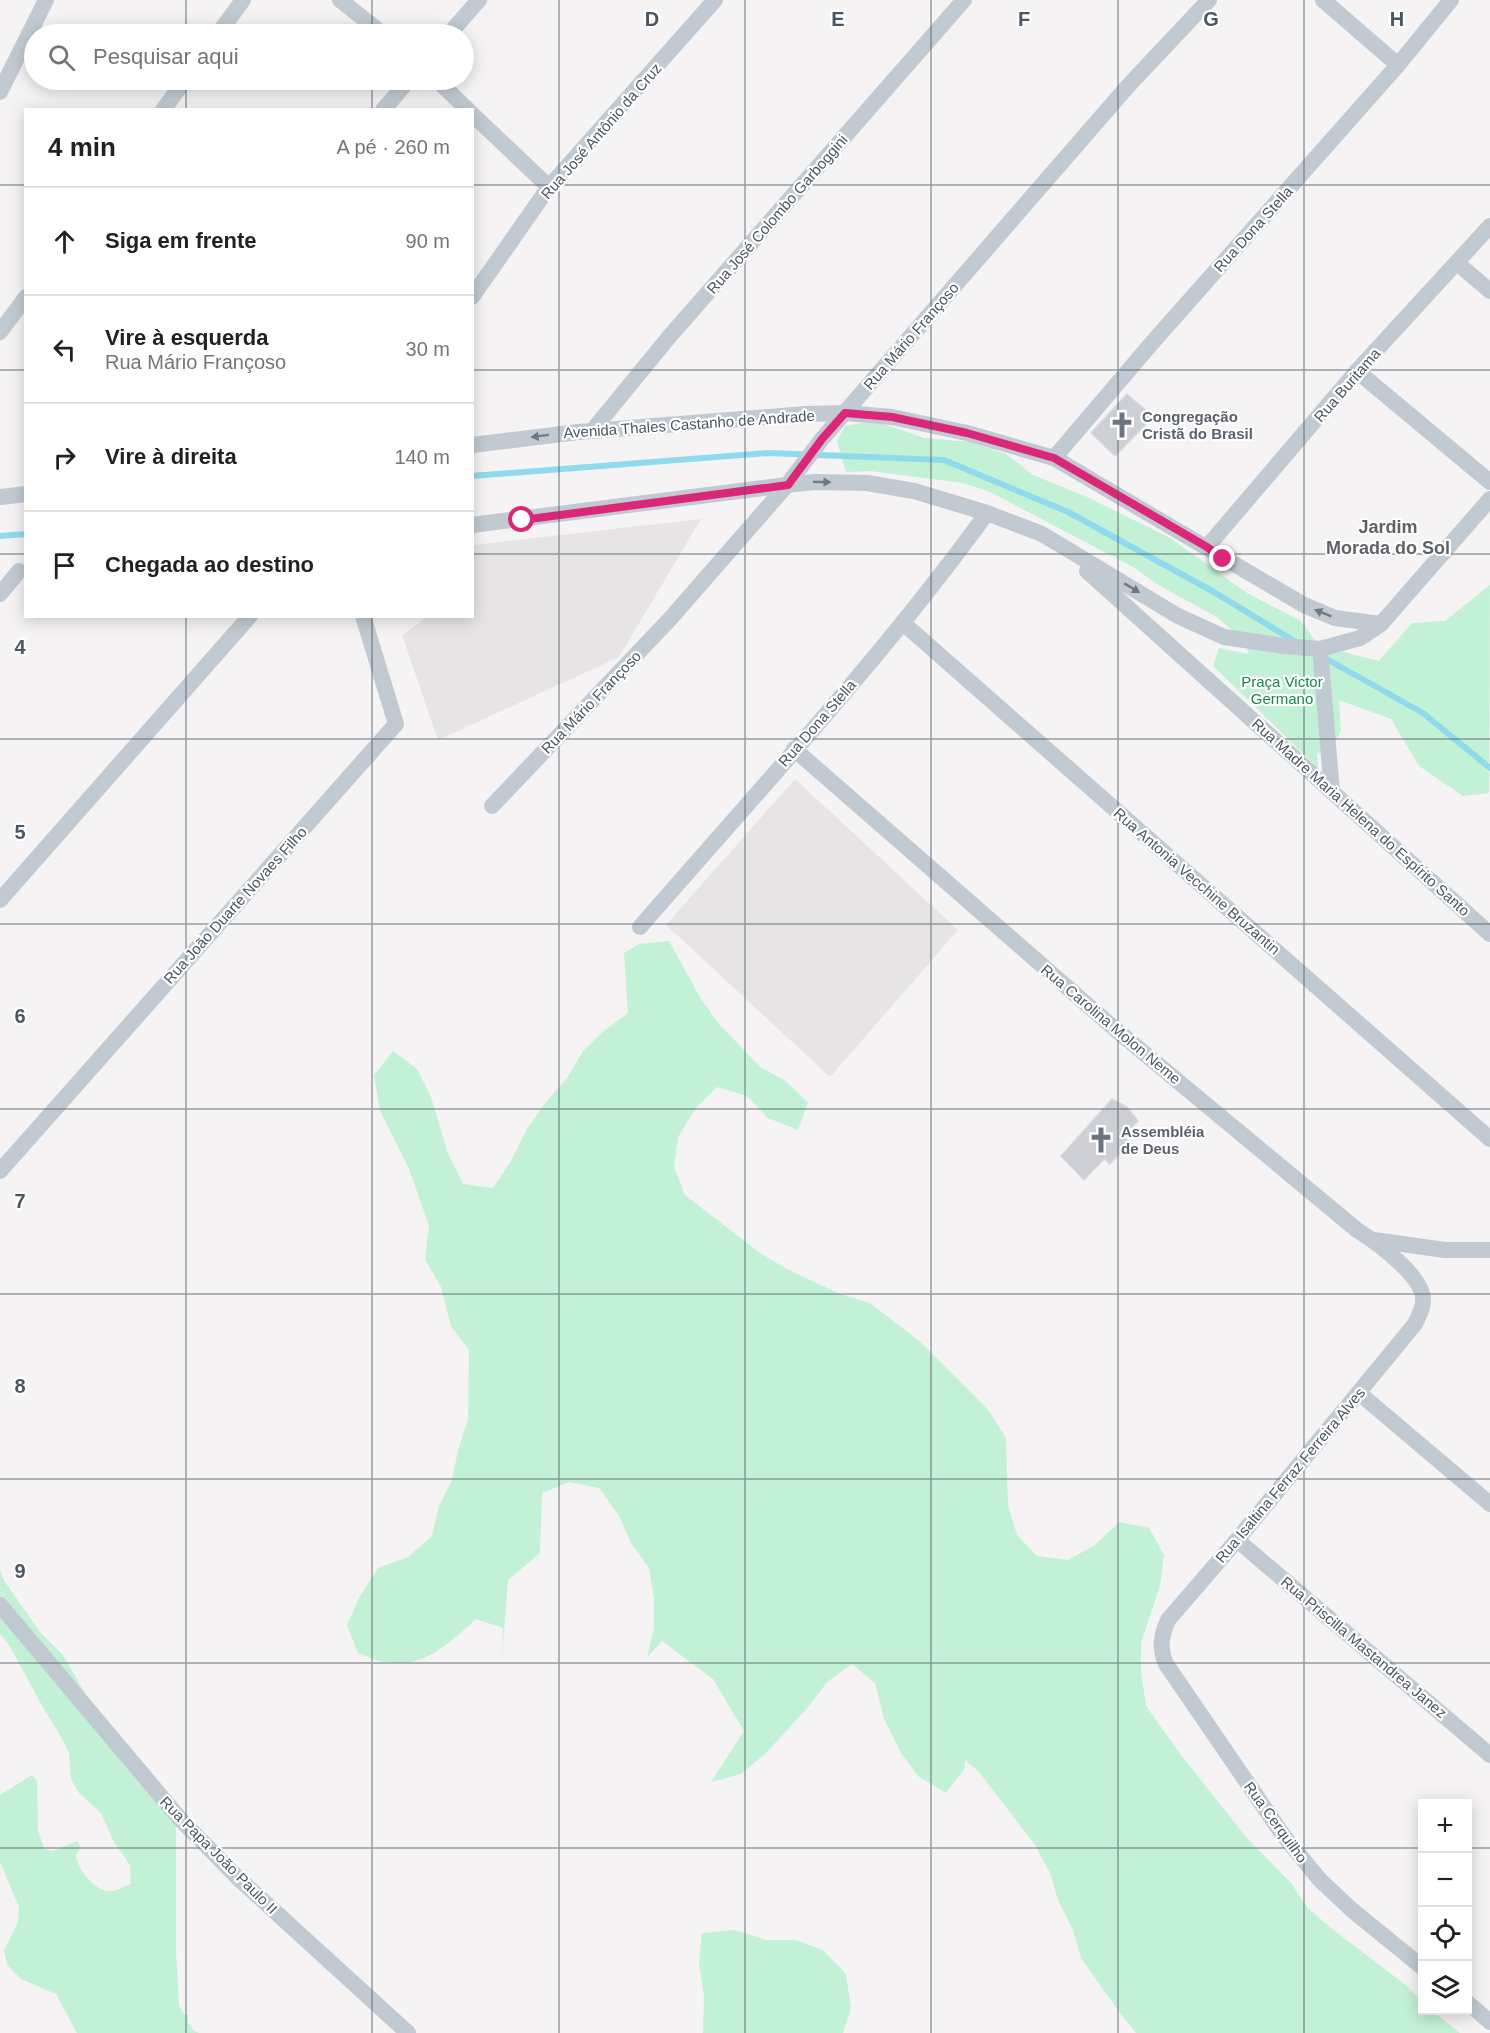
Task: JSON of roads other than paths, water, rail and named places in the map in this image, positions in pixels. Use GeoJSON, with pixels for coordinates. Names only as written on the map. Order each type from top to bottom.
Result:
{"type":"FeatureCollection","features":[{"type":"Feature","properties":{"kind":"street"},"geometry":{"type":"LineString","coordinates":[[34,24],[46,0]]}},
{"type":"Feature","properties":{"kind":"street"},"geometry":{"type":"LineString","coordinates":[[225,24],[243,0]]}},
{"type":"Feature","properties":{"kind":"street"},"geometry":{"type":"LineString","coordinates":[[340,0],[370,24]]}},
{"type":"Feature","properties":{"kind":"street"},"geometry":{"type":"LineString","coordinates":[[458,24],[479,0]]}},
{"type":"Feature","properties":{"kind":"street","name":"Rua José Antônio da Cruz"},"geometry":{"type":"LineString","coordinates":[[474,294],[549,187],[715,0]]}},
{"type":"Feature","properties":{"kind":"street","name":"Rua José Colombo Garboggini"},"geometry":{"type":"LineString","coordinates":[[592,431],[669,337],[964,0]]}},
{"type":"Feature","properties":{"kind":"street","name":"Rua Mário Françoso"},"geometry":{"type":"LineString","coordinates":[[492,806],[670,619],[788,485],[822,439],[1128,87],[1209,0]]}},
{"type":"Feature","properties":{"kind":"street"},"geometry":{"type":"LineString","coordinates":[[1323,0],[1398,65]]}},
{"type":"Feature","properties":{"kind":"street","name":"Rua Dona Stella"},"geometry":{"type":"LineString","coordinates":[[1054,458],[1151,344],[1398,65],[1451,0]]}},
{"type":"Feature","properties":{"kind":"street"},"geometry":{"type":"LineString","coordinates":[[0,92],[24,44]]}},
{"type":"Feature","properties":{"kind":"street"},"geometry":{"type":"LineString","coordinates":[[164,108],[178,90]]}},
{"type":"Feature","properties":{"kind":"street"},"geometry":{"type":"LineString","coordinates":[[385,108],[400,90]]}},
{"type":"Feature","properties":{"kind":"street"},"geometry":{"type":"LineString","coordinates":[[447,90],[466,108]]}},
{"type":"Feature","properties":{"kind":"street"},"geometry":{"type":"LineString","coordinates":[[474,116],[549,187]]}},
{"type":"Feature","properties":{"kind":"street","name":"Rua Buritama"},"geometry":{"type":"LineString","coordinates":[[1207,547],[1357,371],[1490,226]]}},
{"type":"Feature","properties":{"kind":"street"},"geometry":{"type":"LineString","coordinates":[[1457,263],[1490,291]]}},
{"type":"Feature","properties":{"kind":"street"},"geometry":{"type":"LineString","coordinates":[[0,332],[24,300]]}},
{"type":"Feature","properties":{"kind":"street"},"geometry":{"type":"LineString","coordinates":[[1357,371],[1490,482]]}},
{"type":"Feature","properties":{"kind":"street","name":"Avenida Thales Castanho de Andrade"},"geometry":{"type":"LineString","coordinates":[[474,445],[592,431],[845,413],[892,417],[967,433],[1054,458],[1304,605],[1335,618],[1381,624]]}},
{"type":"Feature","properties":{"kind":"street"},"geometry":{"type":"LineString","coordinates":[[474,525],[814,482],[867,483],[914,491],[987,513],[1042,534],[1178,616],[1224,637],[1320,649],[1360,638],[1381,624],[1490,499]]}},
{"type":"Feature","properties":{"kind":"street"},"geometry":{"type":"LineString","coordinates":[[0,497],[24,494]]}},
{"type":"Feature","properties":{"kind":"street","name":"Rua Dona Stella"},"geometry":{"type":"LineString","coordinates":[[640,927],[903,623],[987,513]]}},
{"type":"Feature","properties":{"kind":"street","name":"Rua Madre Maria Helena do Espírito Santo"},"geometry":{"type":"LineString","coordinates":[[1042,534],[1104,585],[1490,934]]}},
{"type":"Feature","properties":{"kind":"street"},"geometry":{"type":"LineString","coordinates":[[0,573],[22,571]]}},
{"type":"Feature","properties":{"kind":"street"},"geometry":{"type":"LineString","coordinates":[[0,594],[22,571]]}},
{"type":"Feature","properties":{"kind":"street"},"geometry":{"type":"LineString","coordinates":[[0,900],[248,618]]}},
{"type":"Feature","properties":{"kind":"street","name":"Rua João Duarte Novaes Filho"},"geometry":{"type":"LineString","coordinates":[[0,1171],[396,724],[364,618]]}},
{"type":"Feature","properties":{"kind":"street","name":"Rua Antonia Vecchine Bruzantin"},"geometry":{"type":"LineString","coordinates":[[903,623],[1490,1139]]}},
{"type":"Feature","properties":{"kind":"street"},"geometry":{"type":"LineString","coordinates":[[1320,649],[1332,792]]}},
{"type":"Feature","properties":{"kind":"street","name":"Rua Carolina Molon Neme"},"geometry":{"type":"LineString","coordinates":[[795,749],[1116,1029],[1357,1230],[1373,1240],[1411,1275],[1421,1290],[1424,1300]]}},
{"type":"Feature","properties":{"kind":"street"},"geometry":{"type":"LineString","coordinates":[[1373,1240],[1445,1250],[1490,1250]]}},
{"type":"Feature","properties":{"kind":"street","name":"Rua Isaltina Ferraz Ferreira Alves"},"geometry":{"type":"LineString","coordinates":[[1161,1651],[1162,1634],[1168,1620],[1415,1324],[1424,1300]]}},
{"type":"Feature","properties":{"kind":"street"},"geometry":{"type":"LineString","coordinates":[[1359,1392],[1490,1504]]}},
{"type":"Feature","properties":{"kind":"street","name":"Rua Priscilla Mastandrea Janez"},"geometry":{"type":"LineString","coordinates":[[1237,1540],[1490,1754]]}},
{"type":"Feature","properties":{"kind":"street","name":"Rua Papa João Paulo II"},"geometry":{"type":"LineString","coordinates":[[0,1605],[181,1820],[237,1877],[408,2033]]}},
{"type":"Feature","properties":{"kind":"street","name":"Rua Cerquilho"},"geometry":{"type":"LineString","coordinates":[[1161,1651],[1166,1664],[1283,1835],[1320,1880],[1352,1910],[1418,1964]]}},
{"type":"Feature","properties":{"kind":"street"},"geometry":{"type":"LineString","coordinates":[[1472,2007],[1490,2022]]}},
{"type":"Feature","properties":{"kind":"waterway"},"geometry":{"type":"LineString","coordinates":[[474,476],[768,453],[944,460],[1068,512],[1214,592],[1296,642]]}},
{"type":"Feature","properties":{"kind":"waterway"},"geometry":{"type":"LineString","coordinates":[[0,536],[24,534]]}},
{"type":"Feature","properties":{"kind":"waterway"},"geometry":{"type":"LineString","coordinates":[[1323,657],[1423,713],[1490,768]]}},
{"type":"Feature","properties":{"kind":"place","name":"Congregação Cristã do Brasil"},"geometry":{"type":"Point","coordinates":[1122,425]}},
{"type":"Feature","properties":{"kind":"place","name":"Assembléia de Deus"},"geometry":{"type":"Point","coordinates":[1101,1140]}},
{"type":"Feature","properties":{"kind":"district","name":"Jardim Morada do Sol"},"geometry":{"type":"Point","coordinates":[1388,537]}},
{"type":"Feature","properties":{"kind":"park label","name":"Praça Victor Germano"},"geometry":{"type":"Point","coordinates":[1282,690]}}]}
